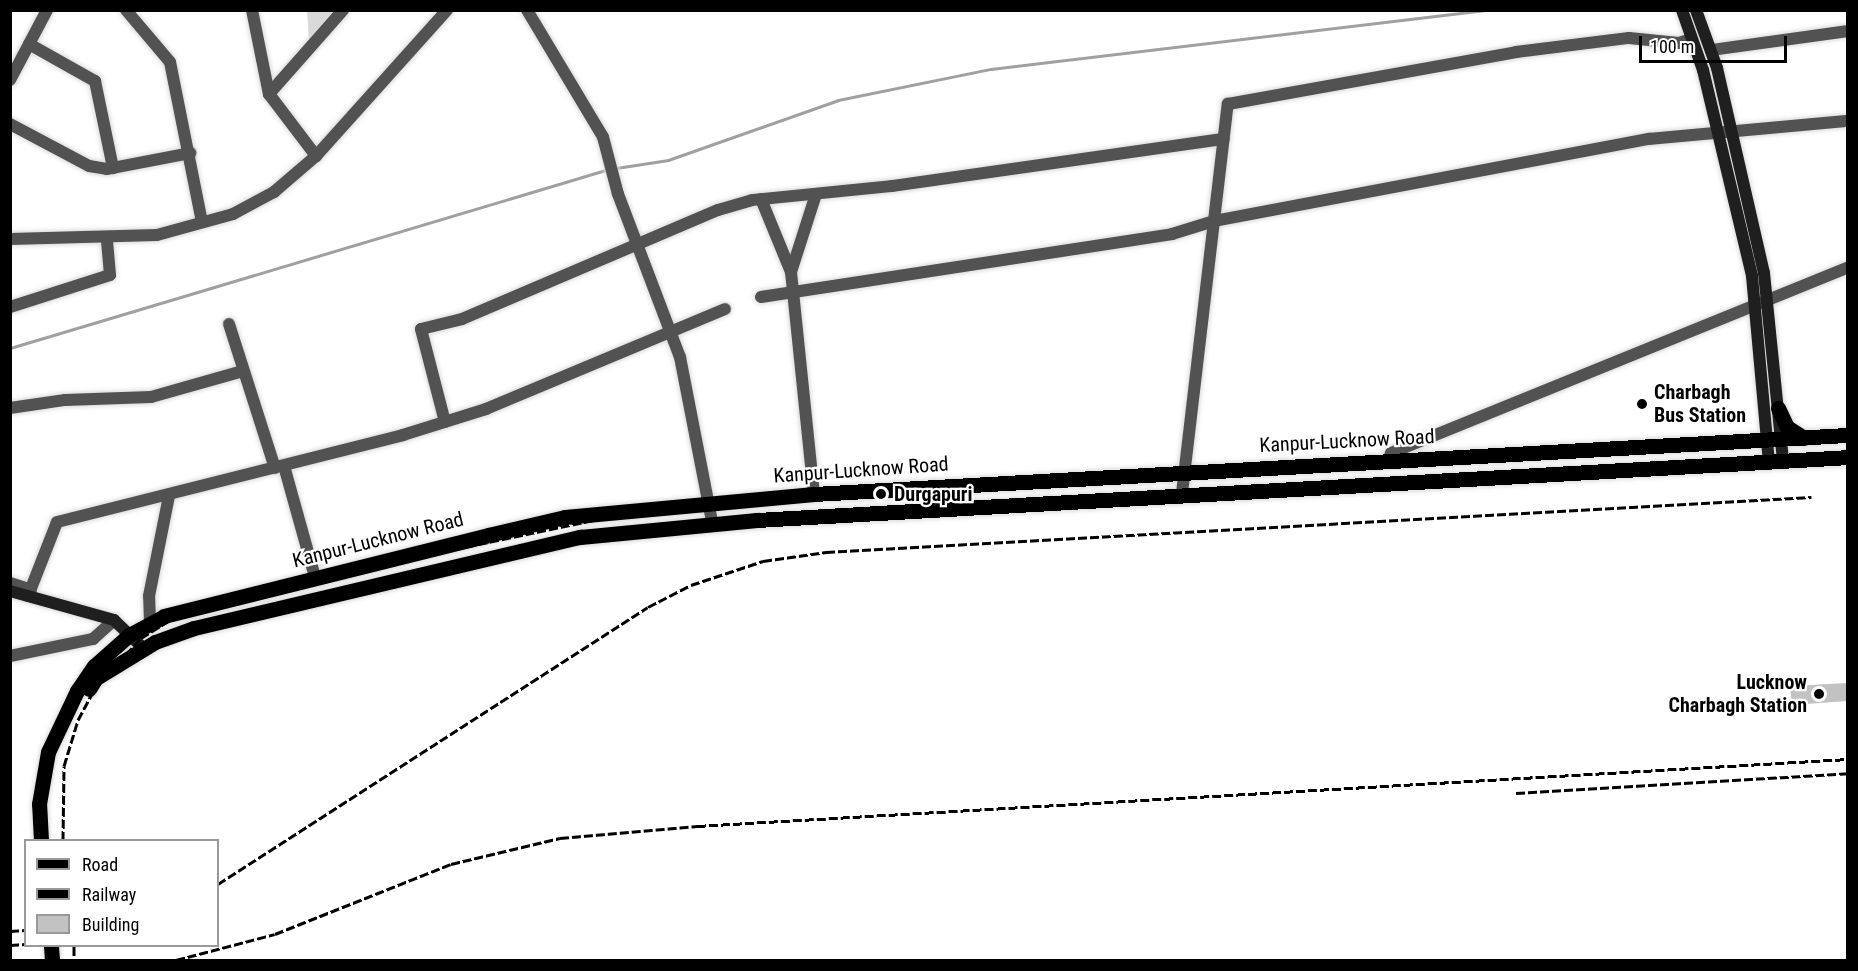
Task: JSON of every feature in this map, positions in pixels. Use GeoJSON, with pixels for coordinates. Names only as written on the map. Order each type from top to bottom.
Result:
{"type":"FeatureCollection","features":[{"type":"Feature","properties":{"kind":"main road"},"geometry":{"type":"LineString","coordinates":[[1778,408],[1787,427],[1804,438]]}},
{"type":"Feature","properties":{"kind":"main road","name":"Kanpur-Lucknow Road"},"geometry":{"type":"LineString","coordinates":[[41,839],[39,804],[48,752],[77,691],[94,666],[129,635],[150,622],[315,577],[565,517],[814,494],[1389,459],[1848,435]]}},
{"type":"Feature","properties":{"kind":"main road"},"geometry":{"type":"LineString","coordinates":[[1607,448],[1608,472]]}},
{"type":"Feature","properties":{"kind":"main road"},"geometry":{"type":"LineString","coordinates":[[1493,454],[1494,478]]}},
{"type":"Feature","properties":{"kind":"main road"},"geometry":{"type":"LineString","coordinates":[[50,839],[50,782],[75,715],[96,678],[144,649],[194,628],[580,537],[1182,494],[1848,457]]}},
{"type":"Feature","properties":{"kind":"street"},"geometry":{"type":"LineString","coordinates":[[10,80],[47,10]]}},
{"type":"Feature","properties":{"kind":"street"},"geometry":{"type":"LineString","coordinates":[[126,10],[170,62],[202,222]]}},
{"type":"Feature","properties":{"kind":"street"},"geometry":{"type":"LineString","coordinates":[[252,10],[269,94],[316,156]]}},
{"type":"Feature","properties":{"kind":"street"},"geometry":{"type":"LineString","coordinates":[[269,94],[343,10]]}},
{"type":"Feature","properties":{"kind":"street"},"geometry":{"type":"LineString","coordinates":[[10,239],[106,240],[157,235],[232,214],[274,192],[316,156],[447,10]]}},
{"type":"Feature","properties":{"kind":"street"},"geometry":{"type":"LineString","coordinates":[[527,10],[608,150],[614,179],[672,332],[711,502],[713,526]]}},
{"type":"Feature","properties":{"kind":"street"},"geometry":{"type":"LineString","coordinates":[[1683,10],[1719,132],[1755,303],[1776,462]]}},
{"type":"Feature","properties":{"kind":"street"},"geometry":{"type":"LineString","coordinates":[[1696,10],[1711,50],[1732,131],[1767,298],[1778,408],[1774,440]]}},
{"type":"Feature","properties":{"kind":"street"},"geometry":{"type":"LineString","coordinates":[[1711,50],[1848,31]]}},
{"type":"Feature","properties":{"kind":"street"},"geometry":{"type":"LineString","coordinates":[[1182,494],[1228,104],[1516,52],[1629,38],[1679,43],[1691,39]]}},
{"type":"Feature","properties":{"kind":"street"},"geometry":{"type":"LineString","coordinates":[[29,44],[95,81],[113,168]]}},
{"type":"Feature","properties":{"kind":"street"},"geometry":{"type":"LineString","coordinates":[[761,297],[1172,234],[1214,220],[1641,141],[1848,121]]}},
{"type":"Feature","properties":{"kind":"street"},"geometry":{"type":"LineString","coordinates":[[10,124],[90,166],[113,168],[190,153]]}},
{"type":"Feature","properties":{"kind":"street"},"geometry":{"type":"LineString","coordinates":[[445,422],[421,329],[462,319],[718,210],[761,199],[816,194],[1224,140]]}},
{"type":"Feature","properties":{"kind":"street"},"geometry":{"type":"LineString","coordinates":[[791,272],[816,194]]}},
{"type":"Feature","properties":{"kind":"street"},"geometry":{"type":"LineString","coordinates":[[761,199],[791,272],[814,494]]}},
{"type":"Feature","properties":{"kind":"street"},"geometry":{"type":"LineString","coordinates":[[10,307],[110,275],[106,240]]}},
{"type":"Feature","properties":{"kind":"street"},"geometry":{"type":"LineString","coordinates":[[1389,459],[1391,453],[1767,298],[1848,267]]}},
{"type":"Feature","properties":{"kind":"street"},"geometry":{"type":"LineString","coordinates":[[30,593],[57,522],[169,496],[445,422],[725,309]]}},
{"type":"Feature","properties":{"kind":"street"},"geometry":{"type":"LineString","coordinates":[[230,324],[243,371],[279,467],[315,577]]}},
{"type":"Feature","properties":{"kind":"street"},"geometry":{"type":"LineString","coordinates":[[10,408],[65,400],[151,397],[243,371]]}},
{"type":"Feature","properties":{"kind":"street"},"geometry":{"type":"LineString","coordinates":[[150,622],[149,596],[169,496]]}},
{"type":"Feature","properties":{"kind":"street"},"geometry":{"type":"LineString","coordinates":[[10,583],[30,593],[114,621],[144,649]]}},
{"type":"Feature","properties":{"kind":"street"},"geometry":{"type":"LineString","coordinates":[[10,591],[30,593]]}},
{"type":"Feature","properties":{"kind":"street"},"geometry":{"type":"LineString","coordinates":[[10,656],[93,639],[114,621]]}},
{"type":"Feature","properties":{"kind":"shaded area"},"geometry":{"type":"Polygon","coordinates":[[[307,11],[334,11],[309,40],[307,11]]]}},
{"type":"Feature","properties":{"kind":"building","name":"Lucknow Charbagh Station"},"geometry":{"type":"Polygon","coordinates":[[[1848,683],[1848,701],[1792,705],[1790,686],[1848,683]]]}},
{"type":"Feature","properties":{"kind":"waterway"},"geometry":{"type":"LineString","coordinates":[[616,168],[668,160],[838,100],[991,69],[1483,10]]}},
{"type":"Feature","properties":{"kind":"waterway"},"geometry":{"type":"LineString","coordinates":[[10,348],[609,169]]}},
{"type":"Feature","properties":{"kind":"railway"},"geometry":{"type":"LineString","coordinates":[[63,839],[64,766],[78,720],[94,690],[141,638],[186,610],[220,598],[649,508],[1136,475],[1848,437]]}},
{"type":"Feature","properties":{"kind":"railway"},"geometry":{"type":"LineString","coordinates":[[219,883],[648,607],[691,585],[763,561],[826,552],[1811,497]]}},
{"type":"Feature","properties":{"kind":"railway"},"geometry":{"type":"LineString","coordinates":[[176,960],[275,934],[451,864],[560,838],[697,826],[1848,759]]}},
{"type":"Feature","properties":{"kind":"railway"},"geometry":{"type":"LineString","coordinates":[[1516,793],[1848,773]]}},
{"type":"Feature","properties":{"kind":"railway"},"geometry":{"type":"LineString","coordinates":[[10,931],[24,930]]}},
{"type":"Feature","properties":{"kind":"railway"},"geometry":{"type":"LineString","coordinates":[[10,945],[24,944]]}},
{"type":"Feature","properties":{"kind":"railway"},"geometry":{"type":"LineString","coordinates":[[74,947],[74,960]]}},
{"type":"Feature","properties":{"kind":"place","name":"Charbagh Bus Station"},"geometry":{"type":"Point","coordinates":[1642,404]}},
{"type":"Feature","properties":{"kind":"place","name":"Durgapuri"},"geometry":{"type":"Point","coordinates":[881,494]}},
{"type":"Feature","properties":{"kind":"place","name":"Lucknow Charbagh Station"},"geometry":{"type":"Point","coordinates":[1819,694]}}]}
